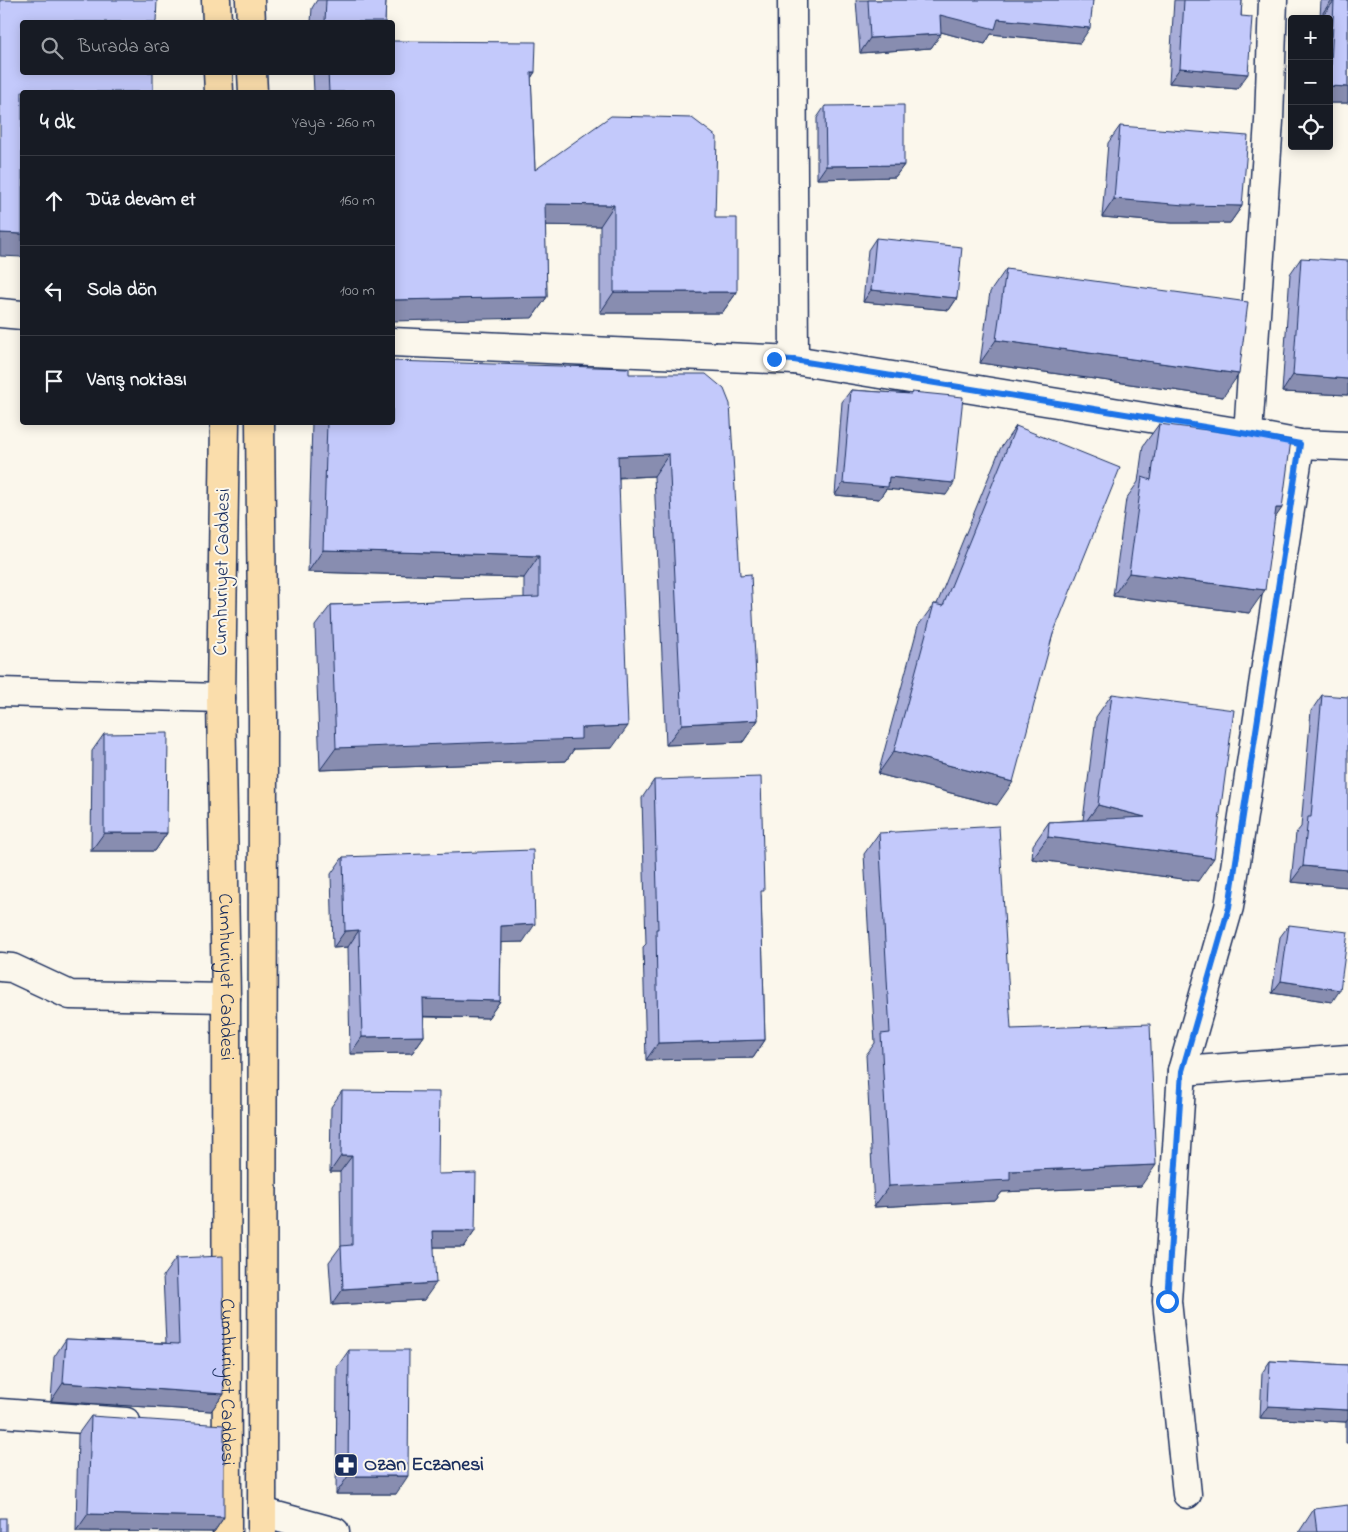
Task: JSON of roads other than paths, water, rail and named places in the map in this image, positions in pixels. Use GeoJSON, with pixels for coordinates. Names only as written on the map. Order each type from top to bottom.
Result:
{"type":"FeatureCollection","features":[{"type":"Feature","properties":{"kind":"main road"},"geometry":{"type":"LineString","coordinates":[[216,0],[217,20]]}},
{"type":"Feature","properties":{"kind":"main road"},"geometry":{"type":"LineString","coordinates":[[250,0],[251,20]]}},
{"type":"Feature","properties":{"kind":"main road"},"geometry":{"type":"LineString","coordinates":[[218,75],[219,90]]}},
{"type":"Feature","properties":{"kind":"main road"},"geometry":{"type":"LineString","coordinates":[[252,75],[253,90]]}},
{"type":"Feature","properties":{"kind":"main road","name":"Cumhuriyet Caddesi"},"geometry":{"type":"LineString","coordinates":[[225,425],[221,698],[226,998],[217,1428],[227,1532]]}},
{"type":"Feature","properties":{"kind":"main road","name":"Cumhuriyet Caddesi"},"geometry":{"type":"LineString","coordinates":[[260,425],[263,719],[262,1522]]}},
{"type":"Feature","properties":{"kind":"street"},"geometry":{"type":"LineString","coordinates":[[792,0],[794,360]]}},
{"type":"Feature","properties":{"kind":"street"},"geometry":{"type":"LineString","coordinates":[[1248,434],[1269,121],[1273,0]]}},
{"type":"Feature","properties":{"kind":"street"},"geometry":{"type":"LineString","coordinates":[[0,313],[20,315]]}},
{"type":"Feature","properties":{"kind":"street"},"geometry":{"type":"LineString","coordinates":[[395,342],[794,360],[1300,444],[1348,446]]}},
{"type":"Feature","properties":{"kind":"street"},"geometry":{"type":"LineString","coordinates":[[1187,1494],[1167,1301],[1182,1071],[1229,907],[1300,444]]}},
{"type":"Feature","properties":{"kind":"street"},"geometry":{"type":"LineString","coordinates":[[0,692],[221,698]]}},
{"type":"Feature","properties":{"kind":"street"},"geometry":{"type":"LineString","coordinates":[[0,967],[12,968],[70,995],[226,998]]}},
{"type":"Feature","properties":{"kind":"street"},"geometry":{"type":"LineString","coordinates":[[1182,1071],[1348,1059]]}},
{"type":"Feature","properties":{"kind":"street"},"geometry":{"type":"LineString","coordinates":[[0,1413],[148,1423]]}},
{"type":"Feature","properties":{"kind":"street"},"geometry":{"type":"LineString","coordinates":[[262,1522],[335,1532]]}},
{"type":"Feature","properties":{"kind":"place","name":"Ozan Eczanesi"},"geometry":{"type":"Point","coordinates":[346,1465]}}]}
